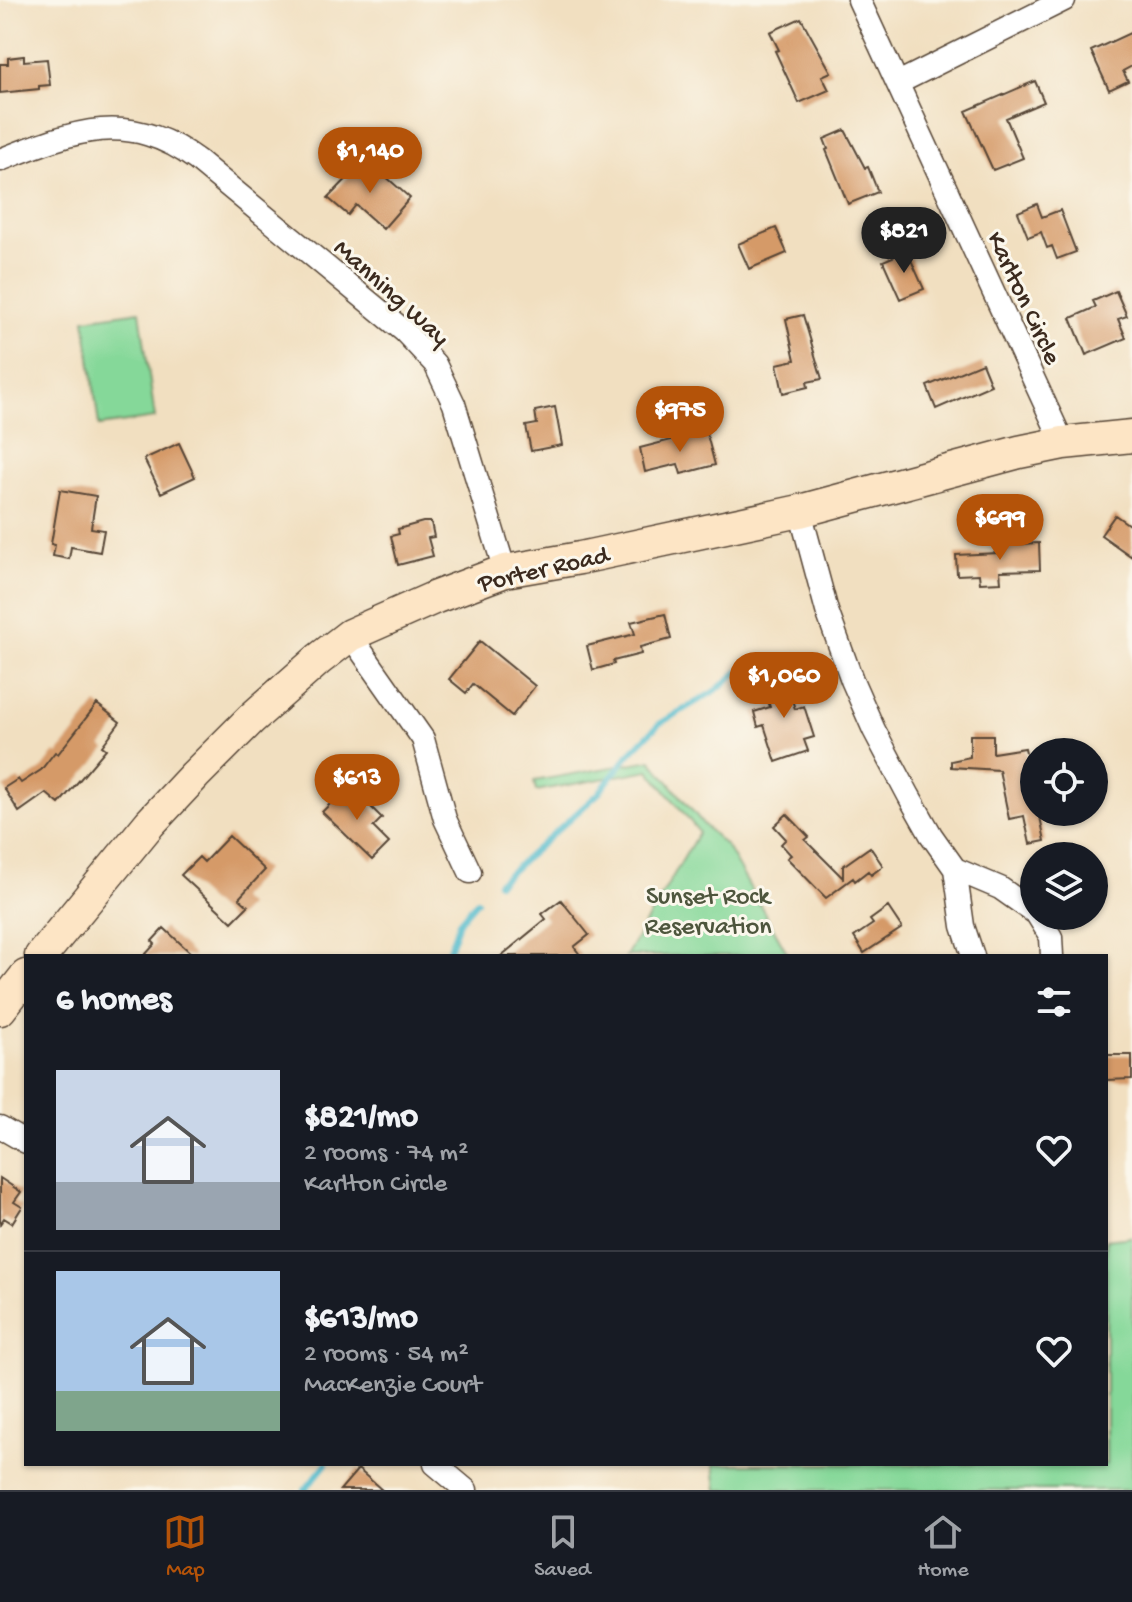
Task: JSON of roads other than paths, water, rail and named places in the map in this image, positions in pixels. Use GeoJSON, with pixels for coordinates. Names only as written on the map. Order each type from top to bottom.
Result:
{"type":"FeatureCollection","features":[{"type":"Feature","properties":{"kind":"street","name":"Karlton Circle"},"geometry":{"type":"LineString","coordinates":[[859,0],[1063,443]]}},
{"type":"Feature","properties":{"kind":"street"},"geometry":{"type":"LineString","coordinates":[[898,83],[1064,0]]}},
{"type":"Feature","properties":{"kind":"street","name":"Manning Way"},"geometry":{"type":"LineString","coordinates":[[0,160],[59,137],[111,128],[145,132],[162,138],[197,160],[404,331],[435,364],[454,404],[505,571]]}},
{"type":"Feature","properties":{"kind":"street","name":"Porter Road"},"geometry":{"type":"LineString","coordinates":[[43,954],[150,823],[195,775],[251,719],[350,635],[505,571],[800,511],[1019,452],[1063,443],[1132,436]]}},
{"type":"Feature","properties":{"kind":"street"},"geometry":{"type":"LineString","coordinates":[[800,511],[827,611],[852,680],[909,796],[955,869],[963,926],[972,954]]}},
{"type":"Feature","properties":{"kind":"street"},"geometry":{"type":"LineString","coordinates":[[350,635],[423,739],[445,819],[470,872]]}},
{"type":"Feature","properties":{"kind":"street"},"geometry":{"type":"LineString","coordinates":[[955,869],[1000,888],[1020,902]]}},
{"type":"Feature","properties":{"kind":"street"},"geometry":{"type":"LineString","coordinates":[[1046,930],[1051,937],[1052,954]]}},
{"type":"Feature","properties":{"kind":"street"},"geometry":{"type":"LineString","coordinates":[[0,1009],[24,979]]}},
{"type":"Feature","properties":{"kind":"street"},"geometry":{"type":"LineString","coordinates":[[0,1127],[24,1141]]}},
{"type":"Feature","properties":{"kind":"street"},"geometry":{"type":"LineString","coordinates":[[437,1466],[466,1490]]}},
{"type":"Feature","properties":{"kind":"waterway"},"geometry":{"type":"LineString","coordinates":[[498,883],[598,794],[631,752],[659,724],[715,691],[738,672]]}},
{"type":"Feature","properties":{"kind":"waterway"},"geometry":{"type":"LineString","coordinates":[[448,954],[459,922],[477,901]]}},
{"type":"Feature","properties":{"kind":"waterway"},"geometry":{"type":"LineString","coordinates":[[305,1490],[324,1466]]}},
{"type":"Feature","properties":{"kind":"park label","name":"Sunset Rock Reservation"},"geometry":{"type":"Point","coordinates":[708,909]}}]}
